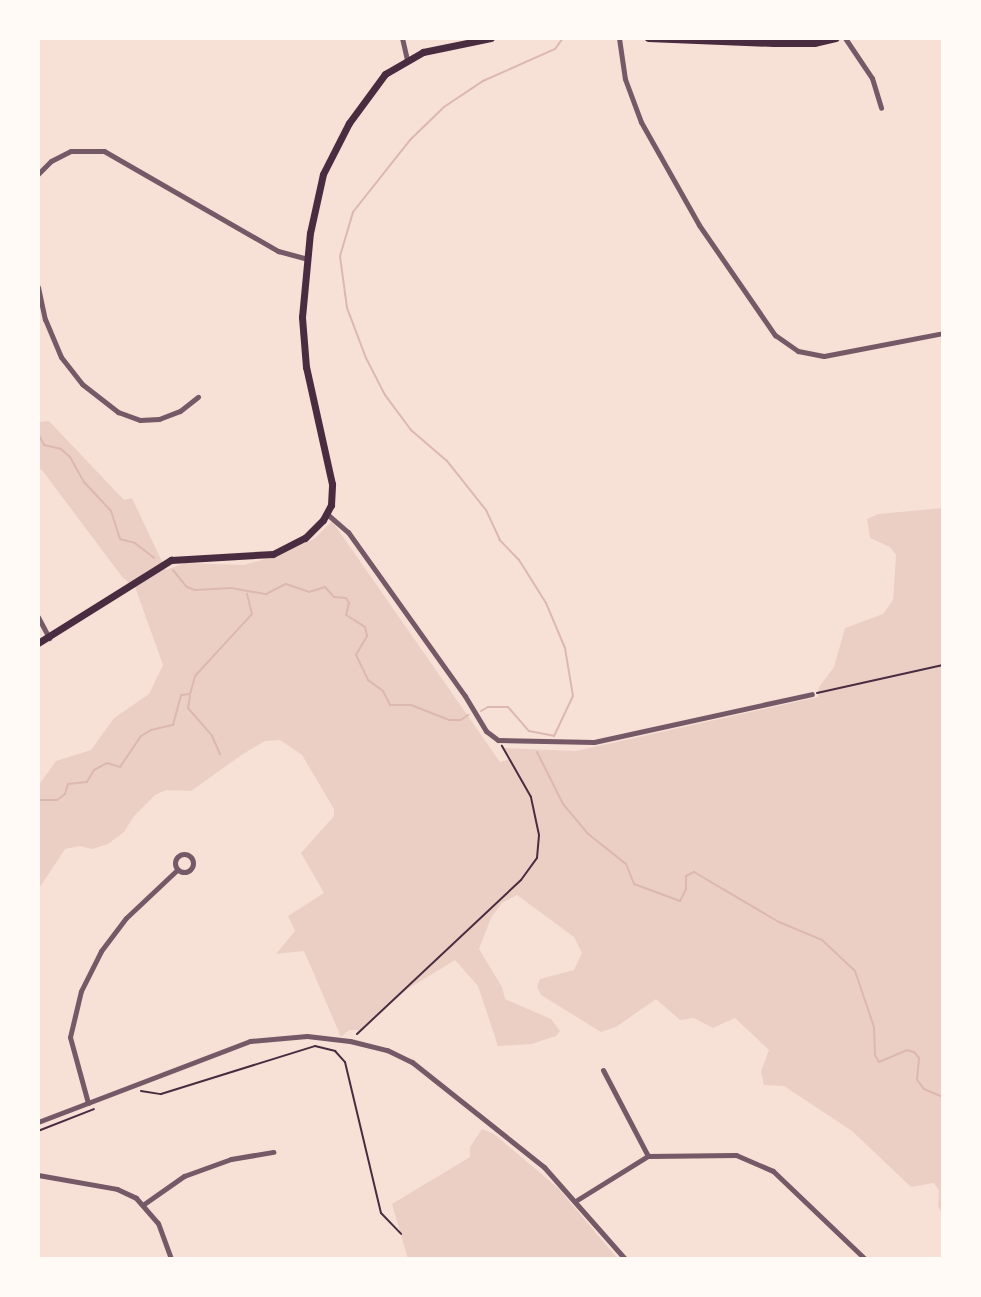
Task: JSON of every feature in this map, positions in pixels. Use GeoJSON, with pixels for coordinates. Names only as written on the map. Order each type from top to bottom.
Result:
{"type":"FeatureCollection","features":[{"type":"Feature","properties":{"kind":"main road"},"geometry":{"type":"LineString","coordinates":[[38,643],[164,563],[185,557],[240,559],[273,554],[305,538],[327,514],[332,484],[302,335],[307,259],[319,188],[342,135],[379,80],[407,59],[435,49],[491,38]]}},
{"type":"Feature","properties":{"kind":"main road"},"geometry":{"type":"LineString","coordinates":[[648,38],[803,43],[835,38]]}},
{"type":"Feature","properties":{"kind":"street"},"geometry":{"type":"LineString","coordinates":[[402,38],[407,59]]}},
{"type":"Feature","properties":{"kind":"street"},"geometry":{"type":"LineString","coordinates":[[619,38],[625,79],[641,122],[699,225],[775,335],[798,351],[824,356],[943,333]]}},
{"type":"Feature","properties":{"kind":"street"},"geometry":{"type":"LineString","coordinates":[[845,38],[872,78],[881,108]]}},
{"type":"Feature","properties":{"kind":"street"},"geometry":{"type":"LineString","coordinates":[[38,174],[51,161],[71,151],[104,151],[278,251],[307,259]]}},
{"type":"Feature","properties":{"kind":"street"},"geometry":{"type":"LineString","coordinates":[[38,287],[45,319],[61,357],[82,384],[118,412],[140,420],[159,419],[198,397]]}},
{"type":"Feature","properties":{"kind":"street"},"geometry":{"type":"LineString","coordinates":[[327,514],[348,532],[486,731],[498,740],[594,742],[812,694]]}},
{"type":"Feature","properties":{"kind":"street"},"geometry":{"type":"LineString","coordinates":[[38,617],[49,638]]}},
{"type":"Feature","properties":{"kind":"street"},"geometry":{"type":"LineString","coordinates":[[88,1103],[70,1037],[81,991],[101,951],[126,918],[177,870]]}},
{"type":"Feature","properties":{"kind":"street"},"geometry":{"type":"LineString","coordinates":[[38,1122],[250,1041],[307,1036],[350,1041],[387,1050],[412,1062],[544,1167],[577,1200],[625,1259]]}},
{"type":"Feature","properties":{"kind":"street"},"geometry":{"type":"LineString","coordinates":[[603,1070],[648,1156]]}},
{"type":"Feature","properties":{"kind":"street"},"geometry":{"type":"LineString","coordinates":[[144,1204],[184,1176],[231,1159],[273,1152]]}},
{"type":"Feature","properties":{"kind":"street"},"geometry":{"type":"LineString","coordinates":[[577,1200],[648,1156],[736,1155],[773,1171],[865,1259]]}},
{"type":"Feature","properties":{"kind":"street"},"geometry":{"type":"LineString","coordinates":[[38,1175],[117,1189],[144,1204],[158,1223],[171,1259]]}},
{"type":"Feature","properties":{"kind":"path"},"geometry":{"type":"LineString","coordinates":[[812,694],[943,665]]}},
{"type":"Feature","properties":{"kind":"path"},"geometry":{"type":"LineString","coordinates":[[350,1041],[533,866],[539,848],[535,811],[502,747]]}},
{"type":"Feature","properties":{"kind":"path"},"geometry":{"type":"LineString","coordinates":[[135,1091],[161,1094],[315,1046],[335,1051],[345,1062],[381,1213],[401,1234]]}},
{"type":"Feature","properties":{"kind":"path"},"geometry":{"type":"LineString","coordinates":[[38,1131],[95,1108]]}},
{"type":"Feature","properties":{"kind":"shaded area"},"geometry":{"type":"Polygon","coordinates":[[[49,421],[124,500],[132,498],[166,570],[185,563],[244,565],[279,555],[314,539],[332,521],[500,762],[511,759],[504,748],[576,751],[818,697],[819,687],[834,667],[845,628],[883,614],[893,600],[896,555],[890,547],[870,538],[867,519],[878,514],[943,508],[943,1216],[938,1206],[939,1191],[934,1183],[911,1187],[852,1131],[784,1086],[764,1085],[761,1071],[769,1050],[735,1018],[713,1028],[694,1018],[680,1020],[656,999],[616,1027],[601,1032],[541,995],[537,987],[540,979],[574,970],[582,953],[574,937],[517,895],[502,903],[491,918],[479,949],[502,987],[505,999],[551,1019],[560,1031],[556,1036],[532,1044],[498,1046],[478,986],[455,960],[406,990],[361,1030],[349,1030],[341,1037],[304,951],[276,954],[295,931],[288,916],[324,893],[301,853],[334,816],[334,809],[302,755],[280,740],[265,741],[191,791],[166,790],[155,795],[134,816],[124,832],[108,844],[92,849],[80,846],[65,849],[38,890],[38,786],[56,761],[91,750],[114,718],[149,694],[163,665],[135,587],[123,578],[42,470],[38,469],[38,422],[49,421]]]}},
{"type":"Feature","properties":{"kind":"shaded area"},"geometry":{"type":"Polygon","coordinates":[[[482,1129],[494,1134],[558,1188],[618,1259],[408,1259],[392,1204],[470,1157],[470,1147],[482,1129]]]}},
{"type":"Feature","properties":{"kind":"waterway"},"geometry":{"type":"LineString","coordinates":[[481,711],[488,707],[508,707],[529,731],[554,736],[573,696],[565,648],[546,603],[519,560],[500,540],[486,510],[447,461],[411,430],[385,395],[366,358],[347,308],[340,256],[353,212],[410,140],[444,107],[483,81],[555,49],[563,38]]}},
{"type":"Feature","properties":{"kind":"waterway"},"geometry":{"type":"LineString","coordinates":[[38,433],[44,445],[61,449],[70,457],[84,482],[111,511],[120,539],[135,543],[154,558]]}},
{"type":"Feature","properties":{"kind":"waterway"},"geometry":{"type":"LineString","coordinates":[[173,570],[187,587],[195,590],[231,588],[266,594],[286,584],[309,592],[325,587],[334,597],[346,598],[349,603],[346,615],[365,627],[367,636],[356,655],[368,680],[383,691],[390,705],[411,705],[449,720],[461,720],[468,715]]}},
{"type":"Feature","properties":{"kind":"waterway"},"geometry":{"type":"LineString","coordinates":[[38,800],[57,800],[65,794],[68,784],[87,782],[94,770],[107,763],[120,767],[141,736],[151,730],[173,725],[181,695],[190,694],[195,676],[252,614],[247,594]]}},
{"type":"Feature","properties":{"kind":"waterway"},"geometry":{"type":"LineString","coordinates":[[190,696],[188,708],[212,736],[220,754]]}},
{"type":"Feature","properties":{"kind":"waterway"},"geometry":{"type":"LineString","coordinates":[[537,752],[563,804],[587,833],[626,864],[634,884],[680,901],[686,889],[686,876],[694,872],[779,922],[822,940],[855,971],[874,1027],[875,1055],[879,1062],[907,1050],[914,1052],[919,1058],[917,1080],[924,1089],[943,1097]]}}]}
